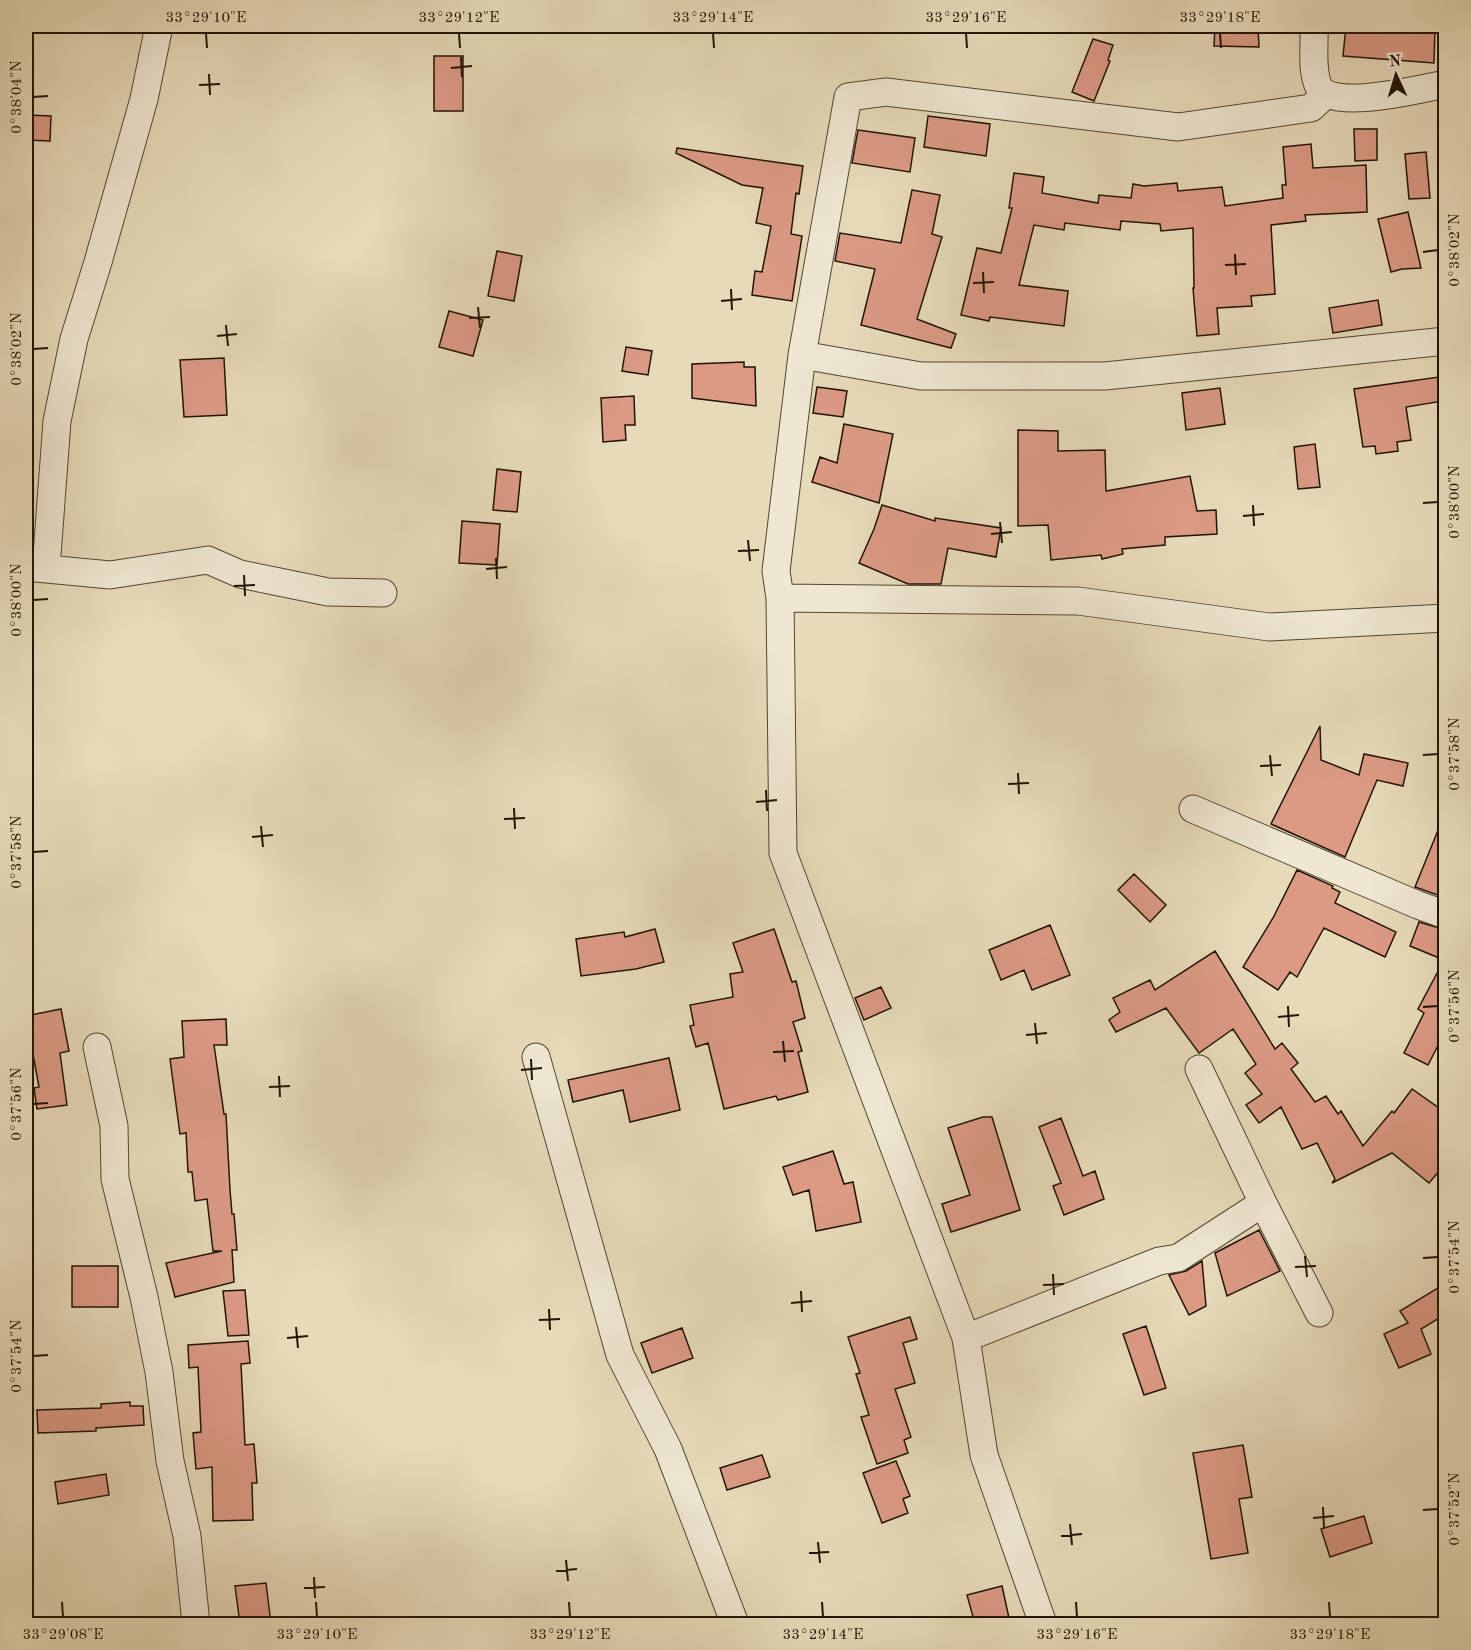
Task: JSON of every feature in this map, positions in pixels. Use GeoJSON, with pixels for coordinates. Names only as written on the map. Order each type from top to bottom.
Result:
{"type":"FeatureCollection","features":[{"type":"Feature","properties":{"kind":"street"},"geometry":{"type":"LineString","coordinates":[[159,26],[144,99],[74,339],[57,421],[36,568],[110,575],[208,560],[240,574],[327,592],[383,593]]}},
{"type":"Feature","properties":{"kind":"street"},"geometry":{"type":"LineString","coordinates":[[1314,26],[1315,69],[1318,87],[1325,95],[1344,99],[1395,94],[1446,84]]}},
{"type":"Feature","properties":{"kind":"street"},"geometry":{"type":"LineString","coordinates":[[1043,1624],[984,1455],[966,1338],[783,853],[780,598],[776,571],[802,355],[848,97],[886,92],[1178,127],[1311,108],[1325,95]]}},
{"type":"Feature","properties":{"kind":"street"},"geometry":{"type":"LineString","coordinates":[[802,355],[921,376],[1105,376],[1446,341]]}},
{"type":"Feature","properties":{"kind":"street"},"geometry":{"type":"LineString","coordinates":[[780,598],[1078,601],[1269,627],[1446,618]]}},
{"type":"Feature","properties":{"kind":"street"},"geometry":{"type":"LineString","coordinates":[[1193,809],[1446,915]]}},
{"type":"Feature","properties":{"kind":"street"},"geometry":{"type":"LineString","coordinates":[[97,1047],[114,1126],[115,1179],[144,1297],[159,1372],[170,1461],[187,1536],[196,1624]]}},
{"type":"Feature","properties":{"kind":"street"},"geometry":{"type":"LineString","coordinates":[[536,1057],[620,1355],[668,1449],[735,1624]]}},
{"type":"Feature","properties":{"kind":"street"},"geometry":{"type":"LineString","coordinates":[[1199,1069],[1319,1313]]}},
{"type":"Feature","properties":{"kind":"street"},"geometry":{"type":"LineString","coordinates":[[966,1338],[1159,1261],[1178,1258],[1263,1203]]}},
{"type":"Feature","properties":{"kind":"building"},"geometry":{"type":"Polygon","coordinates":[[[1215,26],[1258,26],[1259,47],[1214,46],[1215,26]]]}},
{"type":"Feature","properties":{"kind":"building"},"geometry":{"type":"Polygon","coordinates":[[[1346,26],[1435,26],[1434,63],[1343,56],[1346,26]]]}},
{"type":"Feature","properties":{"kind":"building"},"geometry":{"type":"Polygon","coordinates":[[[1093,39],[1113,45],[1108,60],[1110,61],[1094,101],[1072,92],[1093,39]]]}},
{"type":"Feature","properties":{"kind":"building"},"geometry":{"type":"Polygon","coordinates":[[[434,56],[463,56],[463,111],[434,111],[434,56]]]}},
{"type":"Feature","properties":{"kind":"building"},"geometry":{"type":"Polygon","coordinates":[[[26,115],[51,116],[50,141],[26,140],[26,115]]]}},
{"type":"Feature","properties":{"kind":"building"},"geometry":{"type":"Polygon","coordinates":[[[928,116],[990,124],[986,156],[924,147],[928,116]]]}},
{"type":"Feature","properties":{"kind":"building"},"geometry":{"type":"Polygon","coordinates":[[[1354,129],[1377,129],[1377,160],[1355,161],[1354,129]]]}},
{"type":"Feature","properties":{"kind":"building"},"geometry":{"type":"Polygon","coordinates":[[[858,130],[915,138],[910,172],[852,163],[858,130]]]}},
{"type":"Feature","properties":{"kind":"building"},"geometry":{"type":"Polygon","coordinates":[[[1311,144],[1313,168],[1366,165],[1367,212],[1305,215],[1306,221],[1271,225],[1275,294],[1251,296],[1252,306],[1217,308],[1219,334],[1197,336],[1193,288],[1193,228],[1161,231],[1160,224],[1121,221],[1120,230],[1065,223],[1064,230],[1034,225],[1019,285],[1068,291],[1064,326],[990,317],[989,321],[961,315],[977,248],[1001,253],[1012,208],[1009,208],[1014,173],[1044,177],[1042,193],[1098,203],[1099,195],[1131,198],[1133,184],[1144,186],[1177,183],[1178,191],[1222,187],[1225,206],[1283,198],[1282,185],[1286,185],[1283,147],[1311,144]]]}},
{"type":"Feature","properties":{"kind":"building"},"geometry":{"type":"Polygon","coordinates":[[[677,148],[803,166],[799,194],[796,193],[791,234],[802,236],[792,301],[752,295],[755,271],[762,272],[771,226],[756,223],[763,188],[742,185],[676,153],[677,148]]]}},
{"type":"Feature","properties":{"kind":"building"},"geometry":{"type":"Polygon","coordinates":[[[1426,152],[1430,198],[1409,199],[1405,154],[1426,152]]]}},
{"type":"Feature","properties":{"kind":"building"},"geometry":{"type":"Polygon","coordinates":[[[912,190],[940,195],[932,234],[942,237],[917,319],[956,334],[951,348],[861,325],[875,269],[835,261],[840,233],[901,243],[912,190]]]}},
{"type":"Feature","properties":{"kind":"building"},"geometry":{"type":"Polygon","coordinates":[[[1408,212],[1421,268],[1391,272],[1378,219],[1408,212]]]}},
{"type":"Feature","properties":{"kind":"building"},"geometry":{"type":"Polygon","coordinates":[[[497,251],[522,256],[514,301],[488,296],[497,251]]]}},
{"type":"Feature","properties":{"kind":"building"},"geometry":{"type":"Polygon","coordinates":[[[1378,300],[1382,325],[1333,333],[1329,308],[1378,300]]]}},
{"type":"Feature","properties":{"kind":"building"},"geometry":{"type":"Polygon","coordinates":[[[449,311],[483,320],[473,356],[439,347],[449,311]]]}},
{"type":"Feature","properties":{"kind":"building"},"geometry":{"type":"Polygon","coordinates":[[[626,347],[652,351],[648,375],[622,371],[626,347]]]}},
{"type":"Feature","properties":{"kind":"building"},"geometry":{"type":"Polygon","coordinates":[[[224,358],[227,415],[184,417],[180,360],[224,358]]]}},
{"type":"Feature","properties":{"kind":"building"},"geometry":{"type":"Polygon","coordinates":[[[744,362],[744,367],[755,367],[756,406],[692,398],[692,364],[744,362]]]}},
{"type":"Feature","properties":{"kind":"building"},"geometry":{"type":"Polygon","coordinates":[[[1439,377],[1443,401],[1406,407],[1411,440],[1397,442],[1398,451],[1376,454],[1375,446],[1363,447],[1354,389],[1439,377]]]}},
{"type":"Feature","properties":{"kind":"building"},"geometry":{"type":"Polygon","coordinates":[[[817,387],[847,391],[843,417],[813,413],[817,387]]]}},
{"type":"Feature","properties":{"kind":"building"},"geometry":{"type":"Polygon","coordinates":[[[1220,388],[1225,424],[1186,430],[1182,393],[1220,388]]]}},
{"type":"Feature","properties":{"kind":"building"},"geometry":{"type":"Polygon","coordinates":[[[634,396],[635,425],[625,425],[626,440],[603,442],[601,398],[634,396]]]}},
{"type":"Feature","properties":{"kind":"building"},"geometry":{"type":"Polygon","coordinates":[[[844,424],[893,434],[879,503],[812,482],[820,457],[837,463],[844,424]]]}},
{"type":"Feature","properties":{"kind":"building"},"geometry":{"type":"Polygon","coordinates":[[[1018,430],[1058,431],[1058,451],[1105,450],[1106,491],[1190,476],[1197,511],[1216,510],[1217,534],[1165,537],[1165,545],[1122,549],[1123,554],[1102,559],[1101,555],[1051,560],[1048,525],[1018,526],[1018,430]]]}},
{"type":"Feature","properties":{"kind":"building"},"geometry":{"type":"Polygon","coordinates":[[[1315,444],[1320,487],[1298,489],[1294,447],[1315,444]]]}},
{"type":"Feature","properties":{"kind":"building"},"geometry":{"type":"Polygon","coordinates":[[[497,469],[521,472],[517,512],[493,510],[497,469]]]}},
{"type":"Feature","properties":{"kind":"building"},"geometry":{"type":"Polygon","coordinates":[[[882,505],[935,521],[935,518],[1001,528],[996,557],[948,548],[941,584],[908,584],[859,563],[882,505]]]}},
{"type":"Feature","properties":{"kind":"building"},"geometry":{"type":"Polygon","coordinates":[[[462,521],[500,524],[497,565],[459,563],[462,521]]]}},
{"type":"Feature","properties":{"kind":"building"},"geometry":{"type":"Polygon","coordinates":[[[1320,726],[1321,760],[1359,775],[1364,754],[1408,763],[1403,786],[1377,780],[1345,857],[1271,824],[1320,726]]]}},
{"type":"Feature","properties":{"kind":"building"},"geometry":{"type":"Polygon","coordinates":[[[1446,813],[1446,898],[1415,887],[1446,813]]]}},
{"type":"Feature","properties":{"kind":"building"},"geometry":{"type":"Polygon","coordinates":[[[1297,870],[1333,886],[1332,888],[1340,892],[1335,903],[1396,932],[1385,957],[1324,928],[1297,977],[1290,972],[1278,990],[1243,967],[1273,918],[1297,870]]]}},
{"type":"Feature","properties":{"kind":"building"},"geometry":{"type":"Polygon","coordinates":[[[1134,874],[1166,905],[1150,922],[1118,890],[1134,874]]]}},
{"type":"Feature","properties":{"kind":"building"},"geometry":{"type":"Polygon","coordinates":[[[1419,922],[1446,930],[1446,1030],[1428,1065],[1404,1053],[1424,1013],[1418,1009],[1444,960],[1410,946],[1419,922]]]}},
{"type":"Feature","properties":{"kind":"building"},"geometry":{"type":"Polygon","coordinates":[[[1050,925],[1070,975],[1032,990],[1024,970],[1001,980],[989,950],[1050,925]]]}},
{"type":"Feature","properties":{"kind":"building"},"geometry":{"type":"Polygon","coordinates":[[[655,929],[664,962],[636,969],[581,976],[576,939],[624,932],[625,937],[655,929]]]}},
{"type":"Feature","properties":{"kind":"building"},"geometry":{"type":"Polygon","coordinates":[[[774,929],[792,982],[796,981],[805,1018],[793,1022],[802,1051],[798,1052],[808,1092],[778,1100],[776,1096],[724,1109],[708,1043],[696,1047],[690,1026],[694,1025],[690,1005],[733,997],[730,974],[743,972],[733,943],[774,929]]]}},
{"type":"Feature","properties":{"kind":"building"},"geometry":{"type":"Polygon","coordinates":[[[1215,951],[1275,1049],[1282,1043],[1298,1063],[1291,1069],[1315,1102],[1326,1096],[1338,1114],[1341,1111],[1363,1146],[1392,1111],[1394,1113],[1412,1089],[1446,1113],[1446,1163],[1429,1183],[1392,1153],[1332,1183],[1335,1179],[1317,1143],[1302,1149],[1281,1107],[1259,1123],[1246,1105],[1262,1094],[1245,1073],[1256,1064],[1233,1029],[1199,1053],[1166,1008],[1116,1032],[1109,1020],[1120,1012],[1113,998],[1150,980],[1155,990],[1215,951]]]}},
{"type":"Feature","properties":{"kind":"building"},"geometry":{"type":"Polygon","coordinates":[[[881,987],[891,1008],[864,1020],[855,998],[881,987]]]}},
{"type":"Feature","properties":{"kind":"building"},"geometry":{"type":"Polygon","coordinates":[[[61,1009],[69,1051],[60,1053],[67,1105],[37,1109],[34,1088],[39,1087],[26,1016],[61,1009]]]}},
{"type":"Feature","properties":{"kind":"building"},"geometry":{"type":"Polygon","coordinates":[[[226,1019],[227,1045],[214,1045],[224,1114],[226,1114],[230,1190],[237,1250],[232,1250],[234,1282],[175,1297],[166,1263],[222,1251],[213,1251],[207,1199],[195,1201],[192,1172],[188,1172],[186,1133],[180,1134],[170,1059],[184,1057],[182,1021],[226,1019]]]}},
{"type":"Feature","properties":{"kind":"building"},"geometry":{"type":"Polygon","coordinates":[[[669,1058],[680,1110],[630,1122],[623,1090],[573,1102],[568,1080],[669,1058]]]}},
{"type":"Feature","properties":{"kind":"building"},"geometry":{"type":"Polygon","coordinates":[[[983,1117],[992,1117],[1020,1210],[951,1232],[942,1204],[970,1195],[948,1128],[983,1117]]]}},
{"type":"Feature","properties":{"kind":"building"},"geometry":{"type":"Polygon","coordinates":[[[1061,1118],[1083,1176],[1095,1171],[1104,1199],[1064,1215],[1053,1186],[1061,1183],[1039,1127],[1061,1118]]]}},
{"type":"Feature","properties":{"kind":"building"},"geometry":{"type":"Polygon","coordinates":[[[833,1151],[844,1184],[853,1182],[861,1222],[816,1231],[809,1190],[793,1195],[783,1167],[833,1151]]]}},
{"type":"Feature","properties":{"kind":"building"},"geometry":{"type":"Polygon","coordinates":[[[1259,1230],[1280,1271],[1227,1296],[1215,1253],[1259,1230]]]}},
{"type":"Feature","properties":{"kind":"building"},"geometry":{"type":"Polygon","coordinates":[[[1202,1261],[1206,1306],[1189,1315],[1169,1275],[1186,1271],[1202,1261]]]}},
{"type":"Feature","properties":{"kind":"building"},"geometry":{"type":"Polygon","coordinates":[[[72,1266],[118,1266],[118,1307],[72,1307],[72,1266]]]}},
{"type":"Feature","properties":{"kind":"building"},"geometry":{"type":"Polygon","coordinates":[[[1446,1283],[1446,1314],[1421,1329],[1431,1354],[1399,1368],[1384,1334],[1408,1323],[1400,1311],[1446,1283]]]}},
{"type":"Feature","properties":{"kind":"building"},"geometry":{"type":"Polygon","coordinates":[[[245,1290],[249,1335],[228,1336],[223,1291],[245,1290]]]}},
{"type":"Feature","properties":{"kind":"building"},"geometry":{"type":"Polygon","coordinates":[[[910,1317],[917,1339],[903,1343],[915,1383],[895,1389],[911,1437],[904,1440],[908,1453],[877,1464],[861,1417],[869,1415],[856,1374],[860,1373],[848,1337],[910,1317]]]}},
{"type":"Feature","properties":{"kind":"building"},"geometry":{"type":"Polygon","coordinates":[[[1146,1326],[1166,1388],[1144,1395],[1123,1334],[1146,1326]]]}},
{"type":"Feature","properties":{"kind":"building"},"geometry":{"type":"Polygon","coordinates":[[[682,1328],[693,1358],[652,1373],[641,1343],[682,1328]]]}},
{"type":"Feature","properties":{"kind":"building"},"geometry":{"type":"Polygon","coordinates":[[[248,1341],[250,1363],[241,1364],[245,1445],[254,1444],[257,1483],[252,1483],[253,1520],[213,1521],[212,1467],[196,1469],[193,1433],[201,1432],[198,1367],[189,1368],[188,1345],[248,1341]]]}},
{"type":"Feature","properties":{"kind":"building"},"geometry":{"type":"Polygon","coordinates":[[[130,1402],[130,1406],[143,1406],[144,1425],[96,1428],[96,1431],[38,1433],[37,1410],[101,1408],[101,1404],[130,1402]]]}},
{"type":"Feature","properties":{"kind":"building"},"geometry":{"type":"Polygon","coordinates":[[[1243,1445],[1252,1497],[1239,1499],[1248,1553],[1211,1559],[1193,1453],[1243,1445]]]}},
{"type":"Feature","properties":{"kind":"building"},"geometry":{"type":"Polygon","coordinates":[[[762,1455],[770,1477],[727,1490],[720,1468],[762,1455]]]}},
{"type":"Feature","properties":{"kind":"building"},"geometry":{"type":"Polygon","coordinates":[[[896,1461],[910,1496],[903,1499],[908,1513],[882,1523],[863,1473],[896,1461]]]}},
{"type":"Feature","properties":{"kind":"building"},"geometry":{"type":"Polygon","coordinates":[[[106,1474],[109,1495],[58,1504],[55,1482],[106,1474]]]}},
{"type":"Feature","properties":{"kind":"building"},"geometry":{"type":"Polygon","coordinates":[[[1364,1516],[1372,1543],[1330,1557],[1321,1529],[1364,1516]]]}},
{"type":"Feature","properties":{"kind":"building"},"geometry":{"type":"Polygon","coordinates":[[[266,1583],[271,1624],[240,1624],[235,1586],[266,1583]]]}},
{"type":"Feature","properties":{"kind":"building"},"geometry":{"type":"Polygon","coordinates":[[[1002,1586],[1009,1618],[975,1624],[967,1595],[1002,1586]]]}}]}
